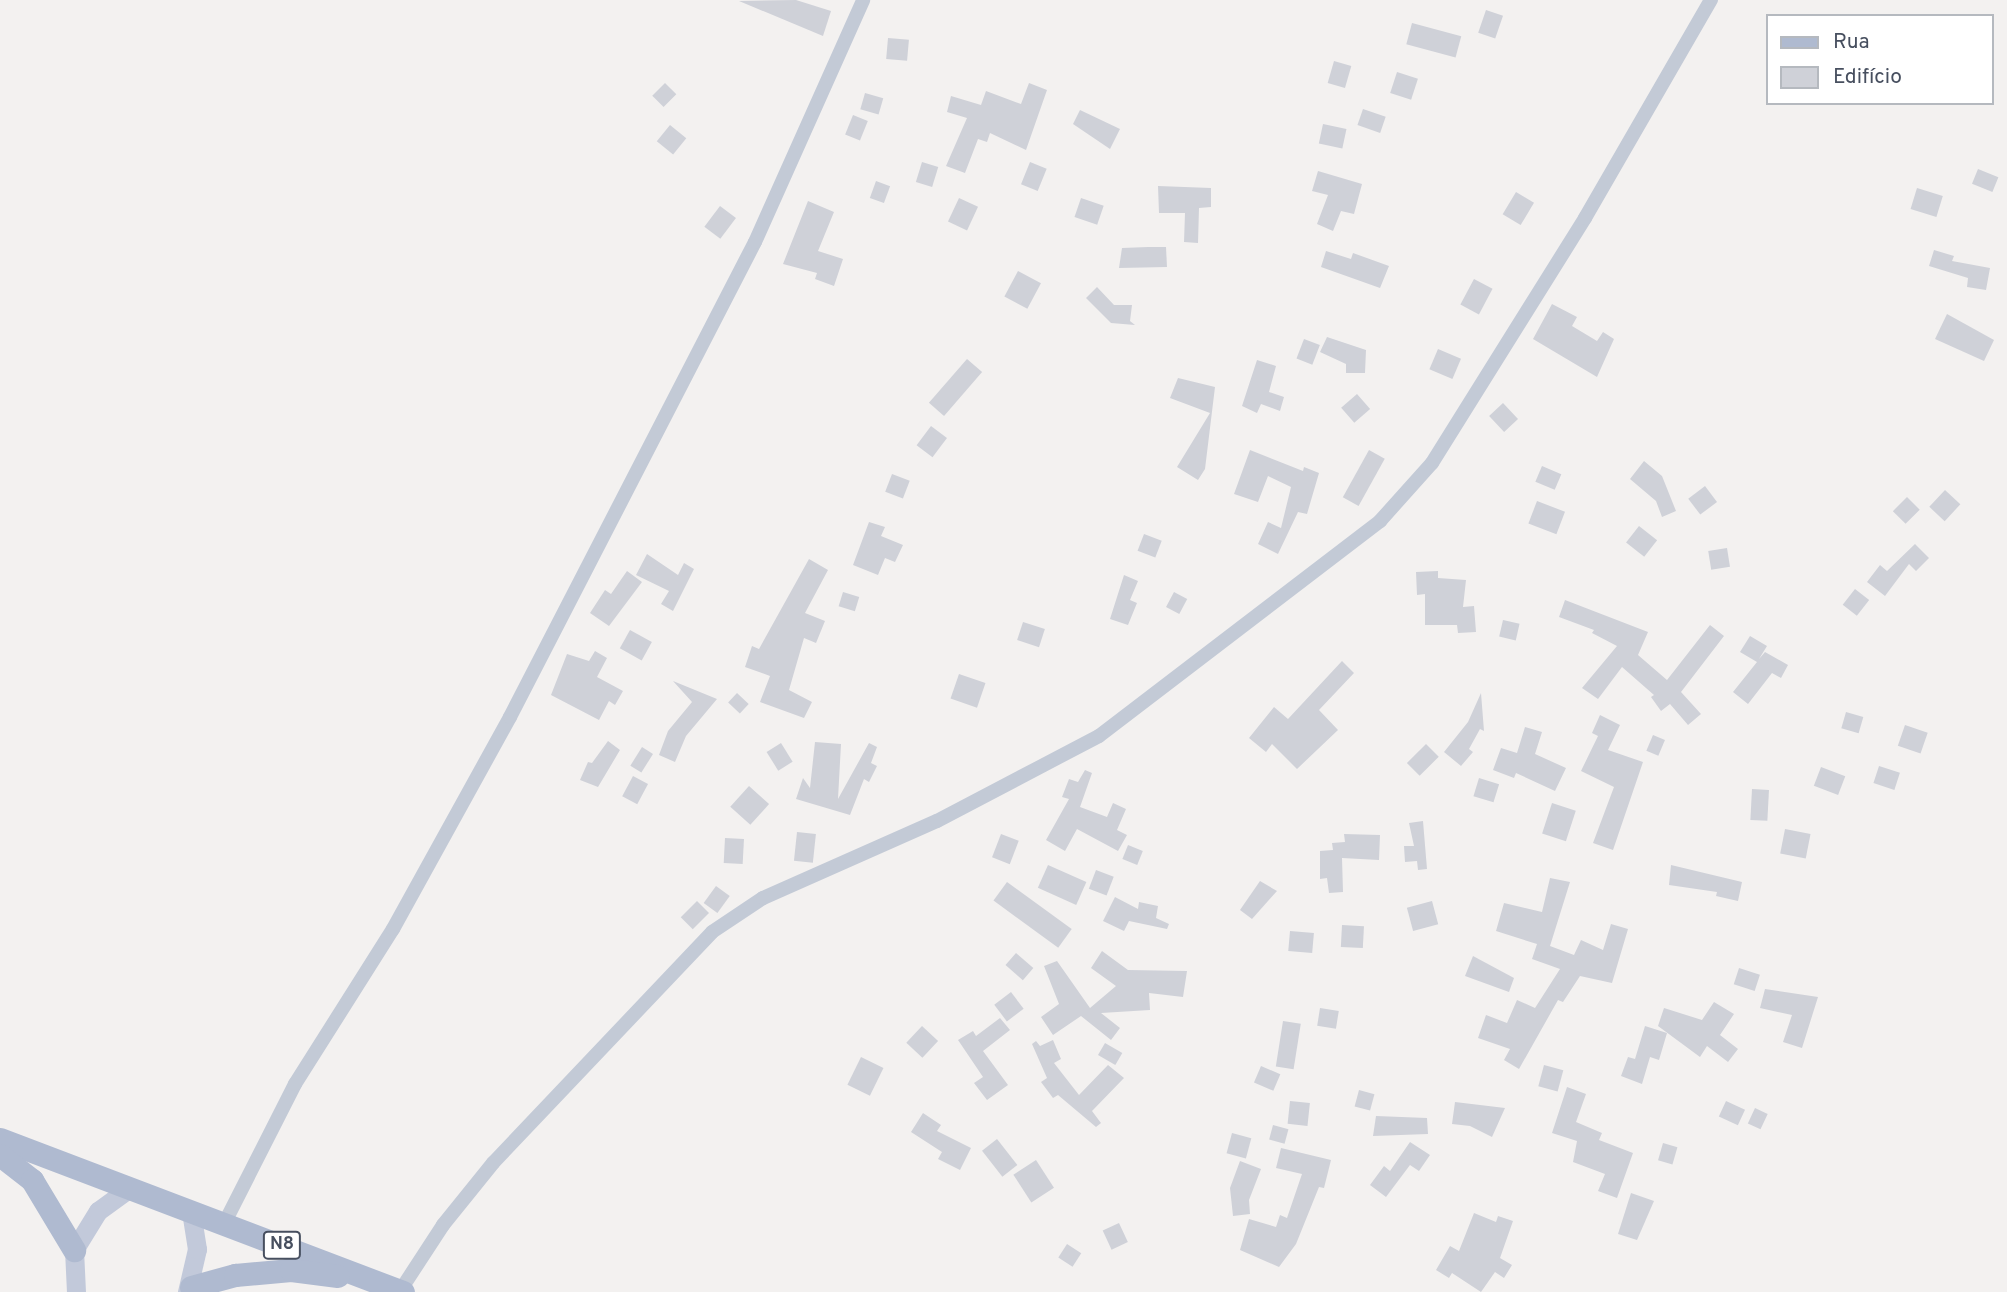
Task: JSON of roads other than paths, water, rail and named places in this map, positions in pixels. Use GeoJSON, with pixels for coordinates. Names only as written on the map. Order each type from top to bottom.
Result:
{"type":"FeatureCollection","features":[{"type":"Feature","properties":{"kind":"main road","name":"N8"},"geometry":{"type":"LineString","coordinates":[[0,1139],[402,1291]]}},
{"type":"Feature","properties":{"kind":"main road"},"geometry":{"type":"LineString","coordinates":[[0,1155],[32,1180],[74,1251],[76,1292]]}},
{"type":"Feature","properties":{"kind":"main road"},"geometry":{"type":"LineString","coordinates":[[74,1251],[97,1210],[128,1189]]}},
{"type":"Feature","properties":{"kind":"main road"},"geometry":{"type":"LineString","coordinates":[[191,1211],[197,1249],[189,1289],[235,1275],[291,1270],[372,1280]]}},
{"type":"Feature","properties":{"kind":"street"},"geometry":{"type":"LineString","coordinates":[[225,1224],[295,1084],[393,929],[510,718],[755,242],[863,0]]}},
{"type":"Feature","properties":{"kind":"street"},"geometry":{"type":"LineString","coordinates":[[402,1291],[443,1225],[493,1163],[712,932],[763,898],[937,821],[1099,736],[1380,521],[1432,463],[1585,218],[1711,0]]}}]}
